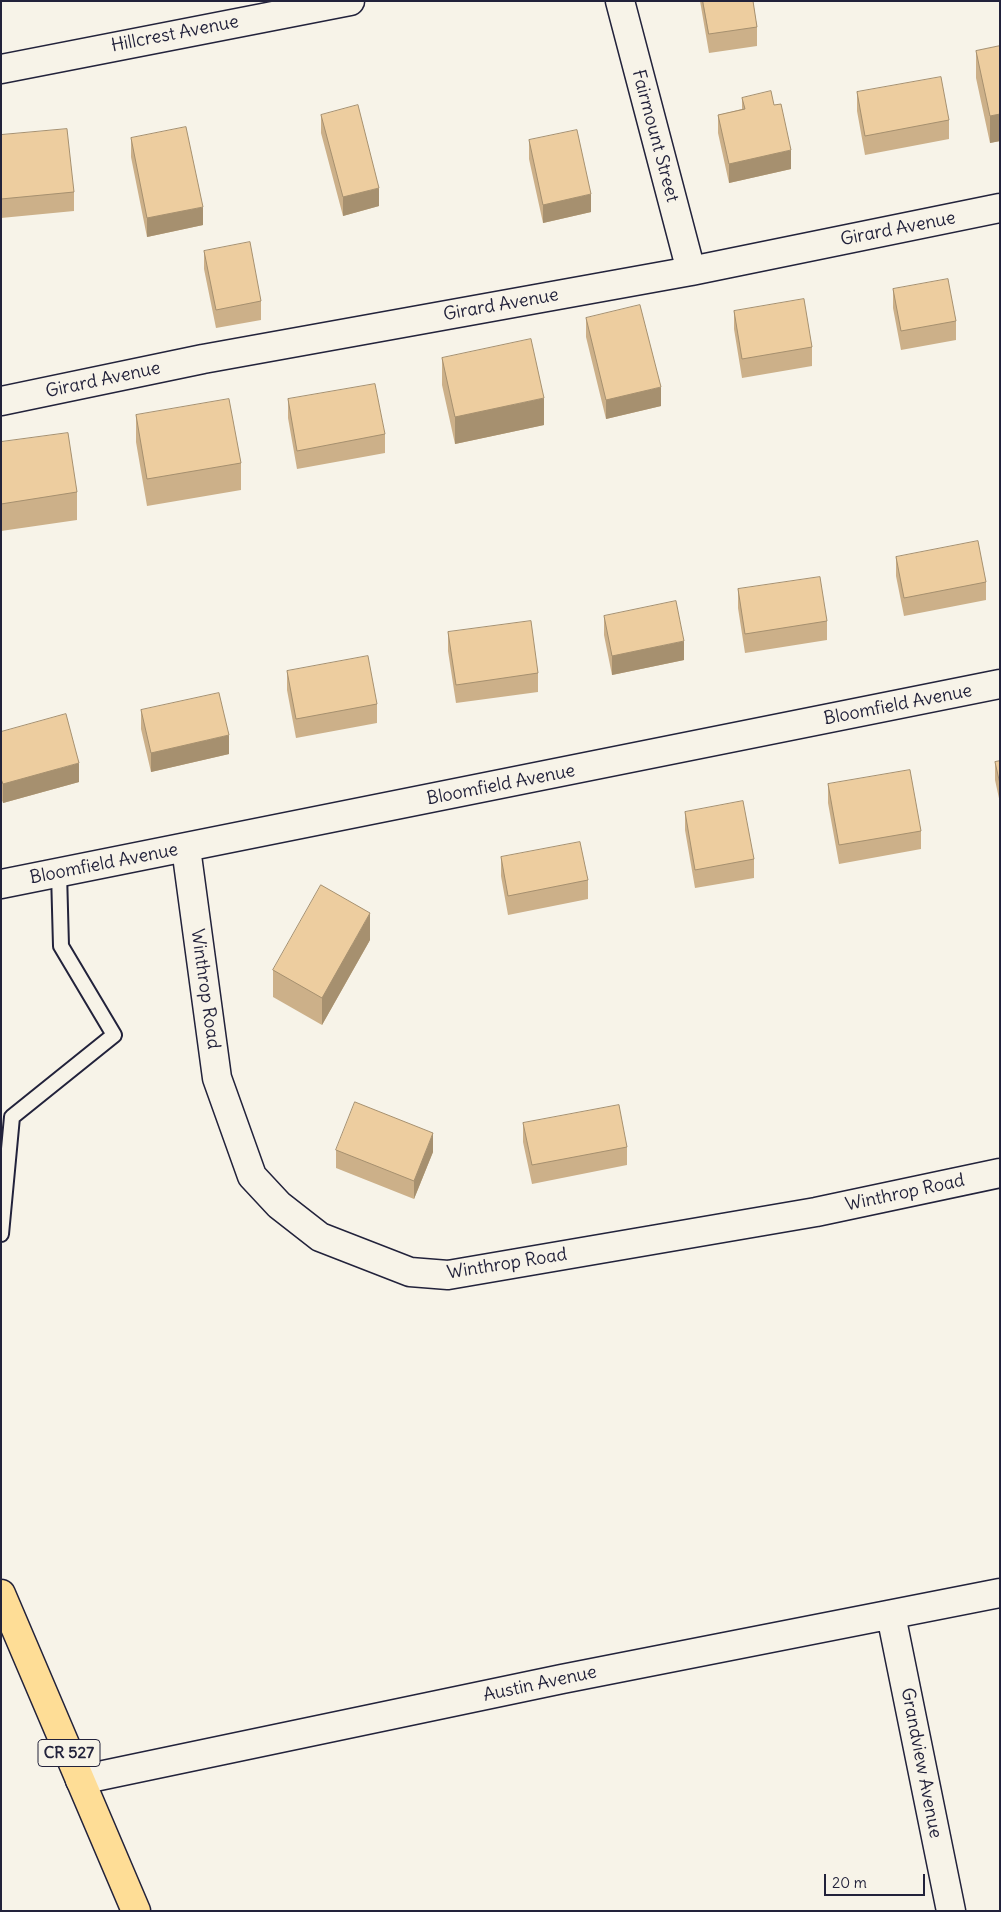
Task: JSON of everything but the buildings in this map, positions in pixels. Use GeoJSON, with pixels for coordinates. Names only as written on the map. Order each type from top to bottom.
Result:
{"type":"FeatureCollection","features":[{"type":"Feature","properties":{"kind":"main road","name":"CR 527"},"geometry":{"type":"LineString","coordinates":[[1,1594],[136,1911]]}},
{"type":"Feature","properties":{"kind":"street","name":"Hillcrest Avenue"},"geometry":{"type":"LineString","coordinates":[[1,69],[350,1]]}},
{"type":"Feature","properties":{"kind":"street","name":"Fairmount Street"},"geometry":{"type":"LineString","coordinates":[[620,1],[691,270]]}},
{"type":"Feature","properties":{"kind":"street","name":"Girard Avenue"},"geometry":{"type":"LineString","coordinates":[[1,402],[203,359],[691,270],[1000,208]]}},
{"type":"Feature","properties":{"kind":"street","name":"Bloomfield Avenue"},"geometry":{"type":"LineString","coordinates":[[1,884],[1000,684]]}},
{"type":"Feature","properties":{"kind":"street","name":"Winthrop Road"},"geometry":{"type":"LineString","coordinates":[[186,848],[218,1078],[252,1176],[279,1205],[320,1237],[410,1272],[448,1275],[816,1212],[1000,1173]]}},
{"type":"Feature","properties":{"kind":"street","name":"Austin Avenue"},"geometry":{"type":"LineString","coordinates":[[80,1780],[562,1679],[891,1616],[1000,1593]]}},
{"type":"Feature","properties":{"kind":"street","name":"Grandview Avenue"},"geometry":{"type":"LineString","coordinates":[[891,1616],[951,1911]]}},
{"type":"Feature","properties":{"kind":"lane"},"geometry":{"type":"LineString","coordinates":[[1,1234],[12,1117],[114,1035],[61,946],[59,873]]}}]}
